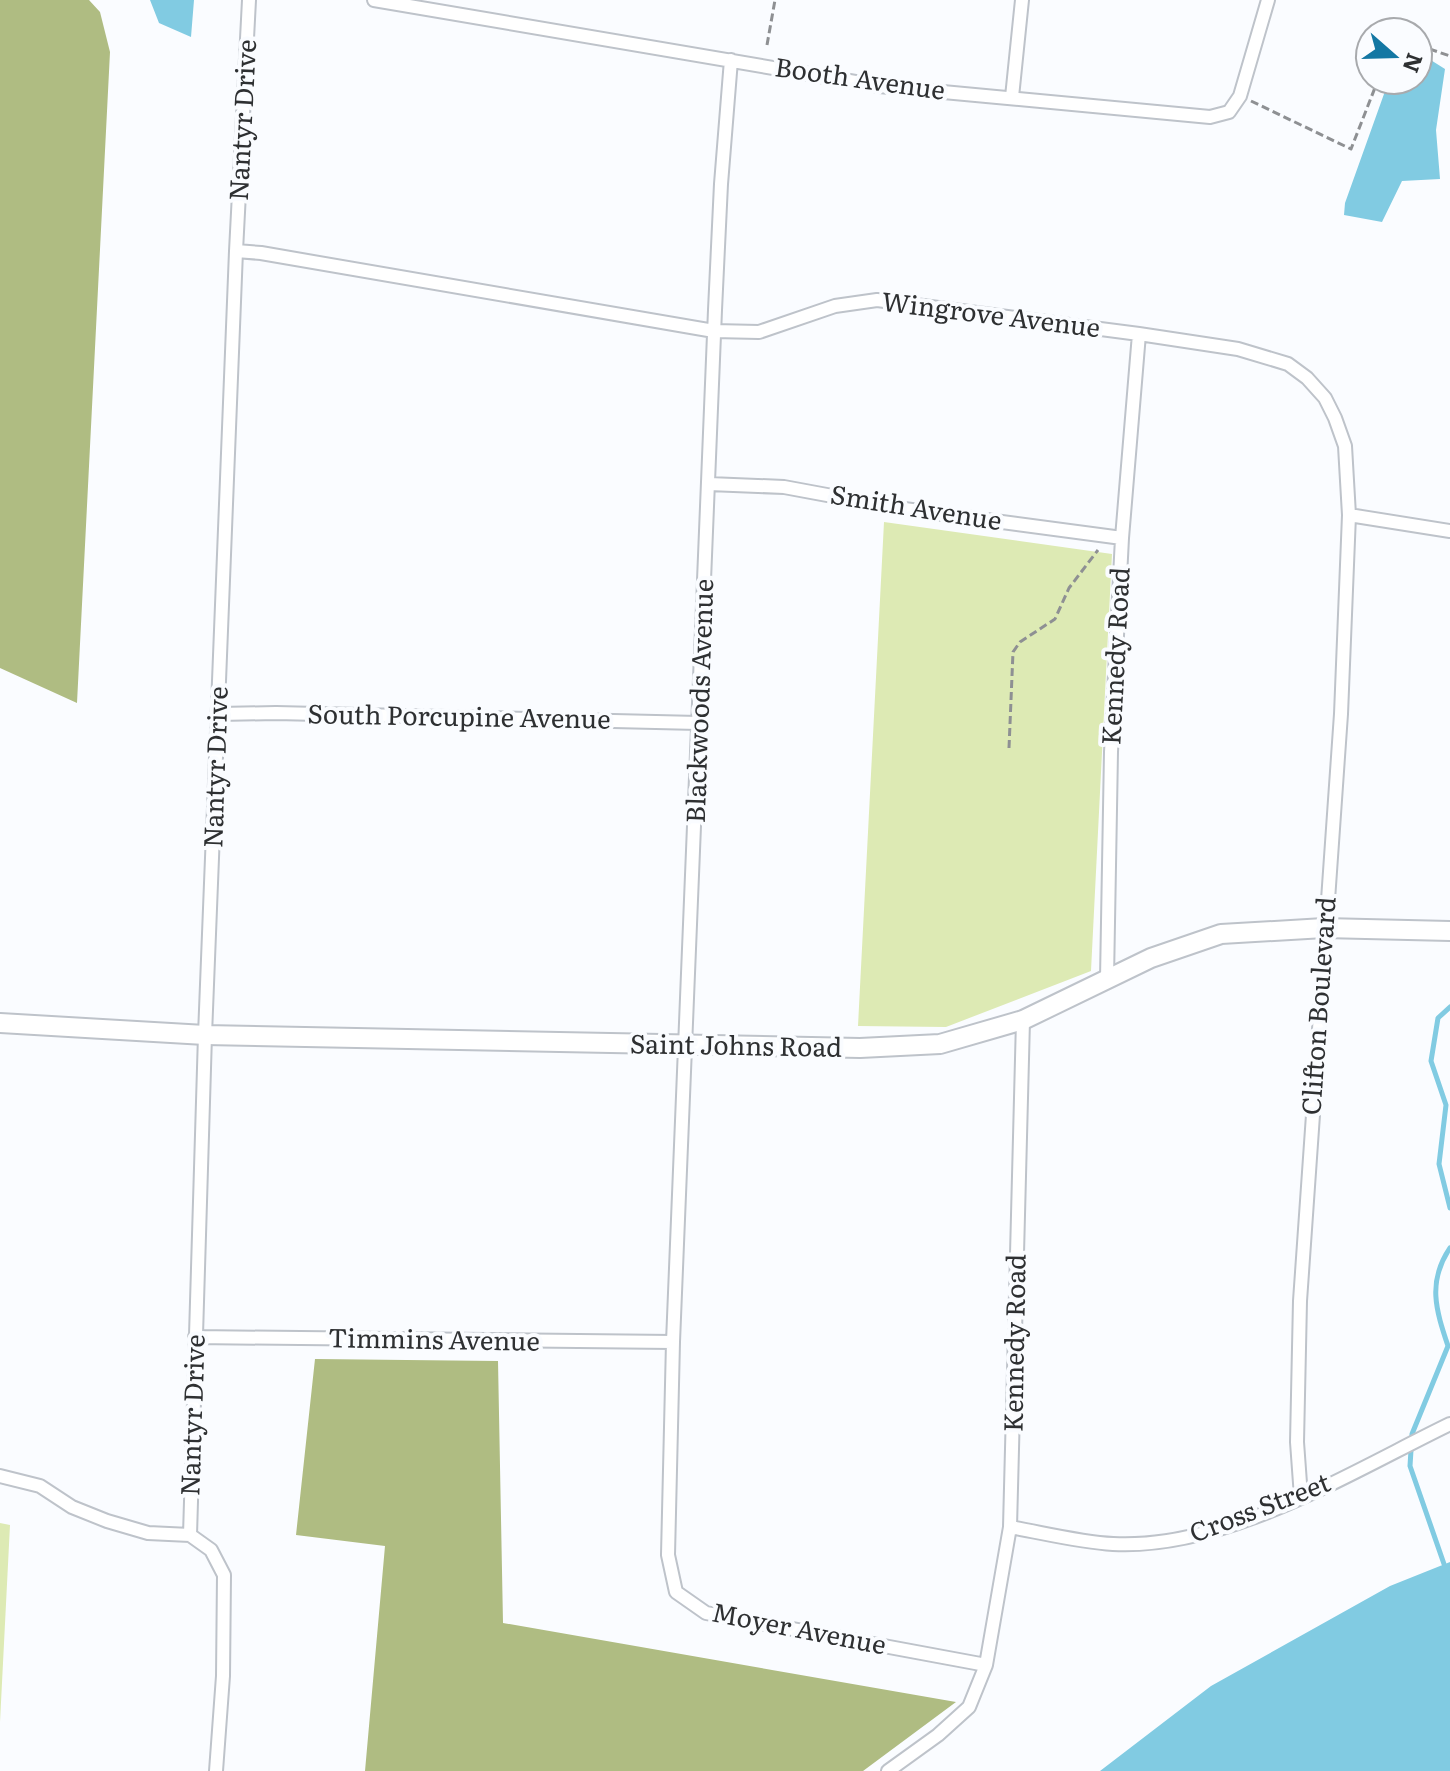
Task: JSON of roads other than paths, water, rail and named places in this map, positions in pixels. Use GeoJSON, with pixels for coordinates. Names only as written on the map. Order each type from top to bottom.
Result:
{"type":"FeatureCollection","features":[{"type":"Feature","properties":{"kind":"street","name":"Nantyr Drive"},"geometry":{"type":"LineString","coordinates":[[190,1535],[205,1035],[249,0]]}},
{"type":"Feature","properties":{"kind":"street","name":"Booth Avenue"},"geometry":{"type":"LineString","coordinates":[[374,0],[453,6],[879,86],[1210,117],[1229,112],[1240,96],[1268,0]]}},
{"type":"Feature","properties":{"kind":"street"},"geometry":{"type":"LineString","coordinates":[[1012,97],[1022,0]]}},
{"type":"Feature","properties":{"kind":"street","name":"Blackwoods Avenue"},"geometry":{"type":"LineString","coordinates":[[673,1342],[714,331],[731,60]]}},
{"type":"Feature","properties":{"kind":"street","name":"Wingrove Avenue"},"geometry":{"type":"LineString","coordinates":[[236,251],[714,331],[759,332],[835,306],[877,300],[1139,334],[1264,355],[1288,364],[1307,378],[1325,398],[1345,446],[1349,515]]}},
{"type":"Feature","properties":{"kind":"street","name":"Kennedy Road"},"geometry":{"type":"LineString","coordinates":[[1107,979],[1111,752],[1122,538],[1139,334]]}},
{"type":"Feature","properties":{"kind":"street","name":"Smith Avenue"},"geometry":{"type":"LineString","coordinates":[[709,484],[784,487],[897,508],[1122,538]]}},
{"type":"Feature","properties":{"kind":"street"},"geometry":{"type":"LineString","coordinates":[[1349,515],[1450,531]]}},
{"type":"Feature","properties":{"kind":"street","name":"Clifton Boulevard"},"geometry":{"type":"LineString","coordinates":[[1301,1497],[1297,1442],[1300,1301],[1341,714],[1349,515]]}},
{"type":"Feature","properties":{"kind":"street","name":"South Porcupine Avenue"},"geometry":{"type":"LineString","coordinates":[[219,714],[698,723]]}},
{"type":"Feature","properties":{"kind":"street","name":"Saint Johns Road"},"geometry":{"type":"LineString","coordinates":[[0,1023],[205,1035],[860,1048],[940,1044],[1023,1020],[1151,958],[1221,934],[1324,928],[1450,931]]}},
{"type":"Feature","properties":{"kind":"street","name":"Kennedy Road"},"geometry":{"type":"LineString","coordinates":[[888,1771],[938,1735],[969,1707],[986,1665],[1010,1527],[1023,1020]]}},
{"type":"Feature","properties":{"kind":"street","name":"Timmins Avenue"},"geometry":{"type":"LineString","coordinates":[[195,1337],[673,1342]]}},
{"type":"Feature","properties":{"kind":"street","name":"Moyer Avenue"},"geometry":{"type":"LineString","coordinates":[[673,1342],[668,1555],[676,1592],[706,1613],[986,1665]]}},
{"type":"Feature","properties":{"kind":"street","name":"Cross Street"},"geometry":{"type":"LineString","coordinates":[[1010,1527],[1113,1544],[1167,1542],[1220,1529],[1301,1497],[1450,1424]]}},
{"type":"Feature","properties":{"kind":"street"},"geometry":{"type":"LineString","coordinates":[[0,1476],[40,1486],[72,1507],[107,1521],[148,1533],[190,1535],[211,1550],[224,1575],[223,1676],[216,1771]]}},
{"type":"Feature","properties":{"kind":"water"},"geometry":{"type":"Polygon","coordinates":[[[150,0],[194,0],[191,37],[159,23],[150,0]]]}},
{"type":"Feature","properties":{"kind":"water"},"geometry":{"type":"Polygon","coordinates":[[[1434,62],[1445,69],[1436,130],[1440,179],[1402,181],[1382,222],[1344,215],[1345,203],[1383,96],[1434,96],[1434,62]]]}},
{"type":"Feature","properties":{"kind":"water"},"geometry":{"type":"Polygon","coordinates":[[[1450,1562],[1450,1771],[1100,1771],[1211,1686],[1390,1586],[1450,1562]]]}},
{"type":"Feature","properties":{"kind":"waterway"},"geometry":{"type":"LineString","coordinates":[[1450,1007],[1438,1018],[1431,1061],[1446,1105],[1439,1164],[1450,1208]]}},
{"type":"Feature","properties":{"kind":"waterway"},"geometry":{"type":"LineString","coordinates":[[1444,1564],[1410,1466],[1412,1434],[1448,1346],[1437,1308],[1436,1284],[1450,1248]]}}]}
